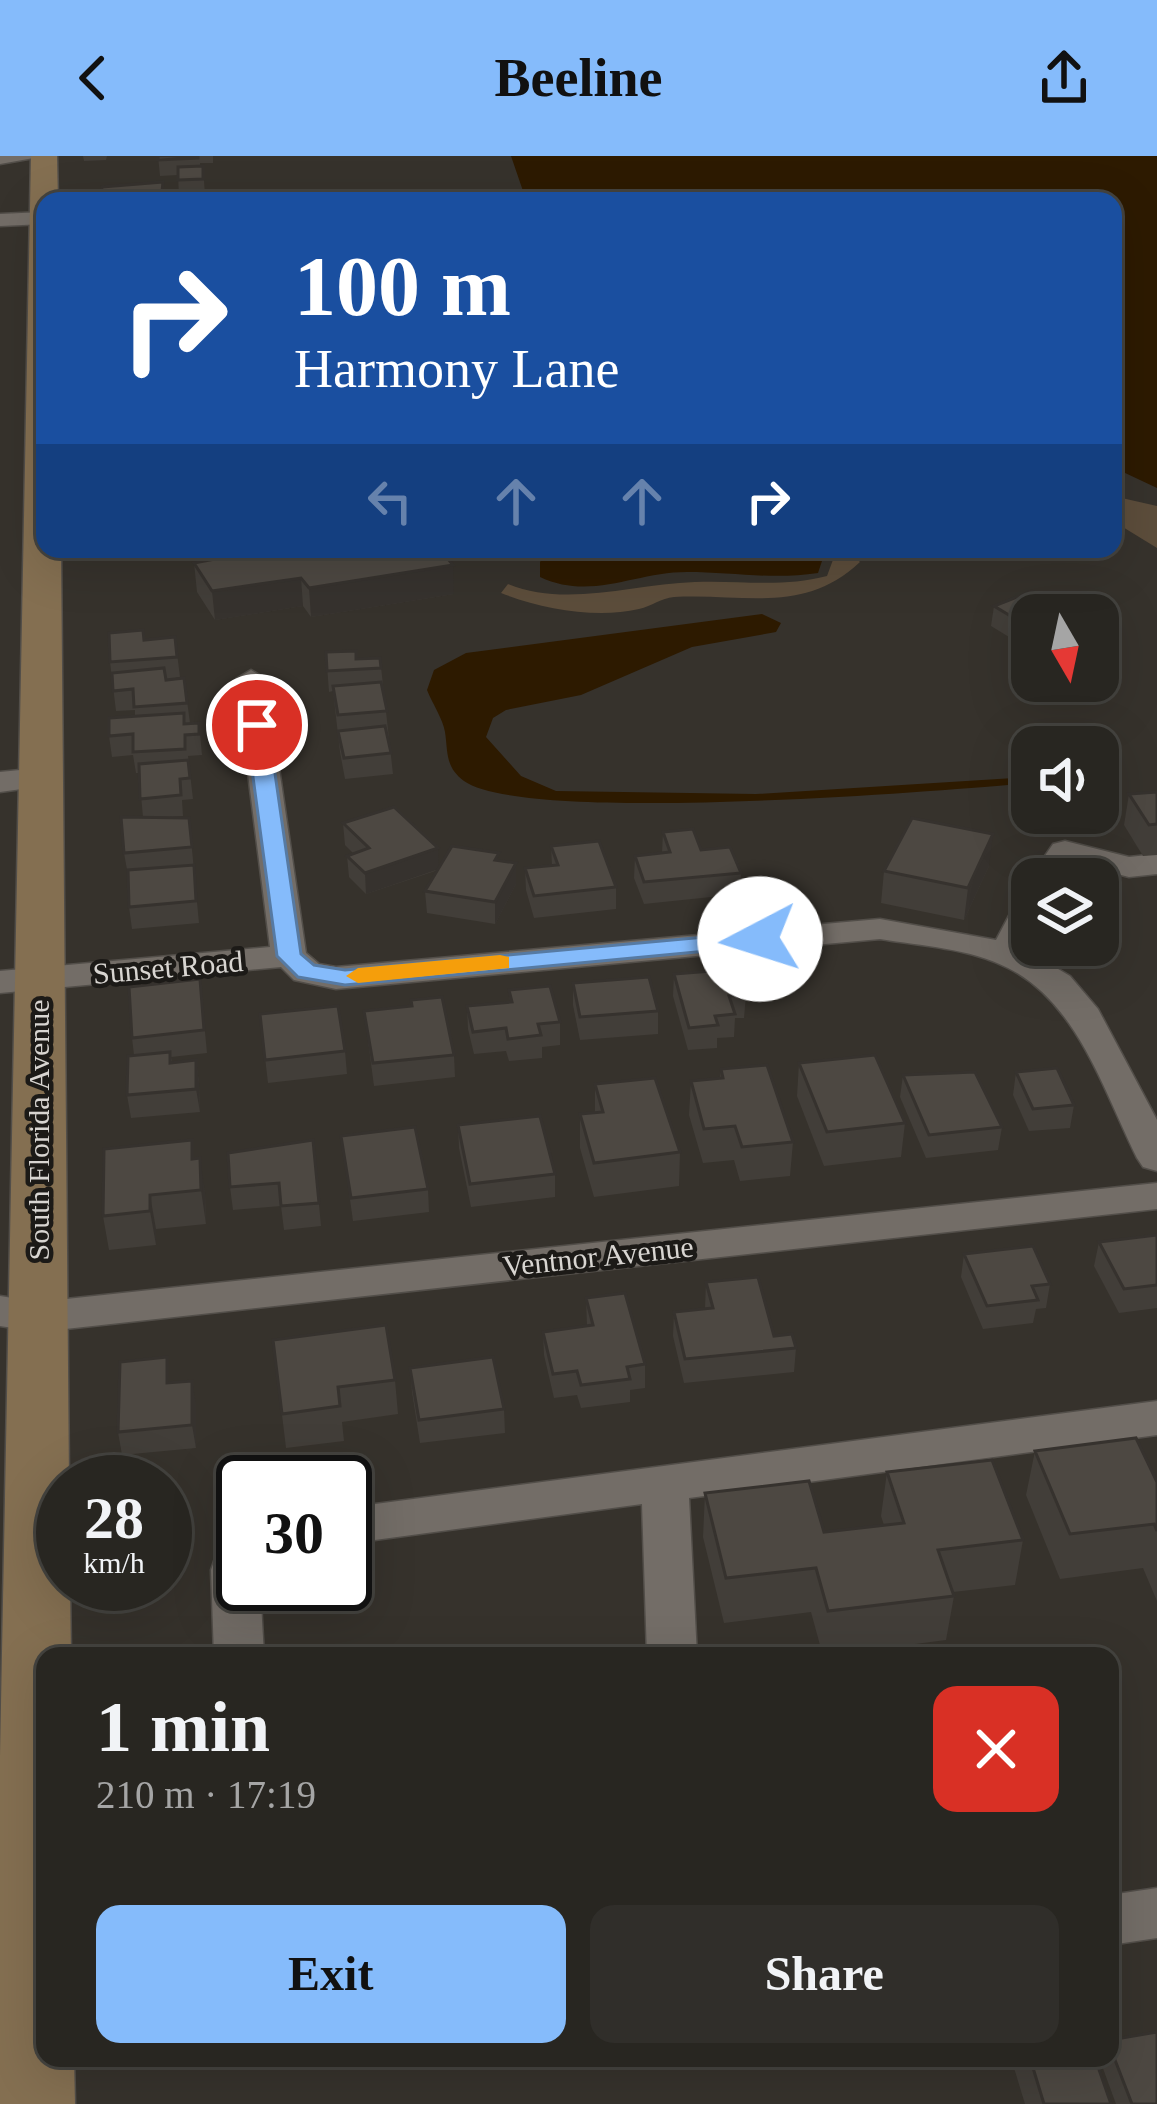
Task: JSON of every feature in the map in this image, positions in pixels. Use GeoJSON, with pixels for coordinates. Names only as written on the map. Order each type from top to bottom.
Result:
{"type":"FeatureCollection","features":[{"type":"Feature","properties":{"kind":"street"},"geometry":{"type":"LineString","coordinates":[[0,158],[39,156]]}},
{"type":"Feature","properties":{"kind":"street","name":"South Florida Avenue"},"geometry":{"type":"LineString","coordinates":[[39,156],[42,192]]}},
{"type":"Feature","properties":{"kind":"street"},"geometry":{"type":"LineString","coordinates":[[0,220],[36,218]]}},
{"type":"Feature","properties":{"kind":"street","name":"South Florida Avenue"},"geometry":{"type":"LineString","coordinates":[[36,268],[20,367],[36,403]]}},
{"type":"Feature","properties":{"kind":"street","name":"South Florida Avenue"},"geometry":{"type":"LineString","coordinates":[[36,541],[20,780],[19,1314],[37,1647]]}},
{"type":"Feature","properties":{"kind":"street"},"geometry":{"type":"LineString","coordinates":[[251,679],[289,956]]}},
{"type":"Feature","properties":{"kind":"street"},"geometry":{"type":"LineString","coordinates":[[1060,858],[1065,851],[1093,858]]}},
{"type":"Feature","properties":{"kind":"street"},"geometry":{"type":"LineString","coordinates":[[1119,864],[1157,864]]}},
{"type":"Feature","properties":{"kind":"street"},"geometry":{"type":"LineString","coordinates":[[1119,883],[1157,879]]}},
{"type":"Feature","properties":{"kind":"street","name":"Sunset Road"},"geometry":{"type":"LineString","coordinates":[[19,981],[289,956],[307,972],[336,978],[880,928],[940,935],[1006,954],[1045,975],[1080,1009],[1102,1060],[1157,1158]]}},
{"type":"Feature","properties":{"kind":"street"},"geometry":{"type":"LineString","coordinates":[[1006,954],[1011,944]]}},
{"type":"Feature","properties":{"kind":"street","name":"Ventnor Avenue"},"geometry":{"type":"LineString","coordinates":[[19,1314],[1157,1196]]}},
{"type":"Feature","properties":{"kind":"street"},"geometry":{"type":"LineString","coordinates":[[372,1523],[1157,1418]]}},
{"type":"Feature","properties":{"kind":"street"},"geometry":{"type":"LineString","coordinates":[[665,1486],[672,1647]]}},
{"type":"Feature","properties":{"kind":"street"},"geometry":{"type":"LineString","coordinates":[[237,1611],[239,1647]]}},
{"type":"Feature","properties":{"kind":"street"},"geometry":{"type":"LineString","coordinates":[[1119,1918],[1157,1913]]}},
{"type":"Feature","properties":{"kind":"street","name":"South Florida Avenue"},"geometry":{"type":"LineString","coordinates":[[34,2104],[36,1968]]}},
{"type":"Feature","properties":{"kind":"shaded area"},"geometry":{"type":"Polygon","coordinates":[[[511,156],[1157,156],[1157,488],[1122,472],[1122,192],[523,191],[511,156]]]}},
{"type":"Feature","properties":{"kind":"shaded area"},"geometry":{"type":"Polygon","coordinates":[[[1122,498],[1157,506],[1157,548],[1122,527],[1122,498]]]}},
{"type":"Feature","properties":{"kind":"shaded area"},"geometry":{"type":"Polygon","coordinates":[[[542,558],[823,558],[818,573],[668,573],[595,586],[559,584],[540,577],[542,558]]]}},
{"type":"Feature","properties":{"kind":"shaded area"},"geometry":{"type":"Polygon","coordinates":[[[834,558],[860,562],[839,579],[795,595],[674,597],[639,609],[605,613],[551,608],[501,593],[508,584],[530,591],[576,594],[827,576],[834,558]]]}},
{"type":"Feature","properties":{"kind":"shaded area"},"geometry":{"type":"Polygon","coordinates":[[[762,614],[781,623],[776,632],[692,647],[581,695],[506,710],[493,718],[486,737],[521,776],[556,791],[756,794],[1011,778],[1011,785],[736,802],[566,801],[503,794],[458,776],[450,765],[444,727],[427,690],[434,670],[466,653],[762,614]]]}},
{"type":"Feature","properties":{"kind":"building"},"geometry":{"type":"Polygon","coordinates":[[[158,156],[198,156],[198,158],[158,160],[158,156]]]}},
{"type":"Feature","properties":{"kind":"building"},"geometry":{"type":"Polygon","coordinates":[[[203,166],[203,179],[178,180],[178,167],[203,166]]]}},
{"type":"Feature","properties":{"kind":"building"},"geometry":{"type":"Polygon","coordinates":[[[163,182],[162,192],[102,192],[102,187],[163,182]]]}},
{"type":"Feature","properties":{"kind":"building"},"geometry":{"type":"Polygon","coordinates":[[[220,558],[447,558],[453,565],[309,588],[301,578],[212,591],[194,563],[220,558]]]}},
{"type":"Feature","properties":{"kind":"building"},"geometry":{"type":"Polygon","coordinates":[[[1011,599],[1011,616],[994,606],[1011,599]]]}},
{"type":"Feature","properties":{"kind":"building"},"geometry":{"type":"Polygon","coordinates":[[[143,630],[144,640],[175,637],[177,657],[110,662],[109,633],[143,630]]]}},
{"type":"Feature","properties":{"kind":"building"},"geometry":{"type":"Polygon","coordinates":[[[356,651],[356,659],[380,658],[381,668],[327,671],[326,652],[356,651]]]}},
{"type":"Feature","properties":{"kind":"building"},"geometry":{"type":"Polygon","coordinates":[[[164,668],[166,680],[184,678],[187,703],[134,707],[133,689],[113,691],[112,673],[164,668]]]}},
{"type":"Feature","properties":{"kind":"building"},"geometry":{"type":"Polygon","coordinates":[[[381,682],[387,711],[338,715],[333,686],[381,682]]]}},
{"type":"Feature","properties":{"kind":"building"},"geometry":{"type":"Polygon","coordinates":[[[184,713],[184,724],[199,723],[199,734],[185,735],[185,749],[133,752],[133,734],[109,736],[109,718],[184,713]]]}},
{"type":"Feature","properties":{"kind":"building"},"geometry":{"type":"Polygon","coordinates":[[[385,726],[391,753],[344,758],[338,731],[385,726]]]}},
{"type":"Feature","properties":{"kind":"building"},"geometry":{"type":"Polygon","coordinates":[[[188,760],[190,778],[180,779],[181,795],[140,799],[139,764],[188,760]]]}},
{"type":"Feature","properties":{"kind":"building"},"geometry":{"type":"Polygon","coordinates":[[[1157,792],[1157,824],[1149,825],[1129,794],[1157,792]]]}},
{"type":"Feature","properties":{"kind":"building"},"geometry":{"type":"Polygon","coordinates":[[[394,807],[438,848],[365,873],[347,856],[369,848],[343,823],[394,807]]]}},
{"type":"Feature","properties":{"kind":"building"},"geometry":{"type":"Polygon","coordinates":[[[121,817],[189,818],[192,847],[124,853],[121,817]]]}},
{"type":"Feature","properties":{"kind":"building"},"geometry":{"type":"Polygon","coordinates":[[[912,818],[993,834],[968,888],[884,871],[912,818]]]}},
{"type":"Feature","properties":{"kind":"building"},"geometry":{"type":"Polygon","coordinates":[[[693,829],[701,850],[730,847],[741,873],[644,882],[635,856],[670,852],[663,832],[693,829]]]}},
{"type":"Feature","properties":{"kind":"building"},"geometry":{"type":"Polygon","coordinates":[[[599,841],[616,887],[534,896],[525,868],[558,865],[551,846],[599,841]]]}},
{"type":"Feature","properties":{"kind":"building"},"geometry":{"type":"Polygon","coordinates":[[[452,846],[499,853],[495,860],[516,863],[495,902],[425,891],[452,846]]]}},
{"type":"Feature","properties":{"kind":"building"},"geometry":{"type":"Polygon","coordinates":[[[194,865],[196,901],[129,907],[128,870],[194,865]]]}},
{"type":"Feature","properties":{"kind":"building"},"geometry":{"type":"Polygon","coordinates":[[[737,969],[746,995],[729,996],[735,1014],[715,1016],[718,1025],[689,1028],[674,974],[737,969]]]}},
{"type":"Feature","properties":{"kind":"building"},"geometry":{"type":"Polygon","coordinates":[[[649,977],[658,1011],[580,1017],[573,983],[649,977]]]}},
{"type":"Feature","properties":{"kind":"building"},"geometry":{"type":"Polygon","coordinates":[[[200,979],[204,1030],[132,1038],[129,987],[200,979]]]}},
{"type":"Feature","properties":{"kind":"building"},"geometry":{"type":"Polygon","coordinates":[[[550,986],[560,1022],[538,1024],[541,1035],[508,1039],[506,1028],[473,1032],[467,1006],[512,1002],[509,990],[550,986]]]}},
{"type":"Feature","properties":{"kind":"building"},"geometry":{"type":"Polygon","coordinates":[[[442,997],[454,1055],[373,1063],[364,1011],[442,997]]]}},
{"type":"Feature","properties":{"kind":"building"},"geometry":{"type":"Polygon","coordinates":[[[338,1006],[345,1051],[265,1060],[260,1014],[338,1006]]]}},
{"type":"Feature","properties":{"kind":"building"},"geometry":{"type":"Polygon","coordinates":[[[170,1052],[170,1063],[196,1060],[196,1089],[127,1095],[128,1056],[170,1052]]]}},
{"type":"Feature","properties":{"kind":"building"},"geometry":{"type":"Polygon","coordinates":[[[875,1055],[905,1123],[827,1132],[799,1063],[875,1055]]]}},
{"type":"Feature","properties":{"kind":"building"},"geometry":{"type":"Polygon","coordinates":[[[767,1065],[793,1142],[742,1147],[735,1126],[704,1129],[691,1081],[723,1078],[721,1069],[767,1065]]]}},
{"type":"Feature","properties":{"kind":"building"},"geometry":{"type":"Polygon","coordinates":[[[1057,1068],[1074,1105],[1033,1109],[1016,1072],[1057,1068]]]}},
{"type":"Feature","properties":{"kind":"building"},"geometry":{"type":"Polygon","coordinates":[[[975,1072],[1002,1127],[929,1135],[903,1075],[975,1072]]]}},
{"type":"Feature","properties":{"kind":"building"},"geometry":{"type":"Polygon","coordinates":[[[655,1078],[680,1152],[594,1163],[580,1114],[603,1112],[595,1084],[655,1078]]]}},
{"type":"Feature","properties":{"kind":"building"},"geometry":{"type":"Polygon","coordinates":[[[540,1116],[555,1174],[470,1184],[458,1125],[540,1116]]]}},
{"type":"Feature","properties":{"kind":"building"},"geometry":{"type":"Polygon","coordinates":[[[415,1127],[428,1189],[351,1198],[341,1136],[415,1127]]]}},
{"type":"Feature","properties":{"kind":"building"},"geometry":{"type":"Polygon","coordinates":[[[192,1140],[192,1159],[200,1158],[201,1190],[150,1195],[150,1211],[103,1216],[104,1149],[192,1140]]]}},
{"type":"Feature","properties":{"kind":"building"},"geometry":{"type":"Polygon","coordinates":[[[313,1140],[319,1203],[281,1206],[279,1183],[230,1187],[228,1153],[313,1140]]]}},
{"type":"Feature","properties":{"kind":"building"},"geometry":{"type":"Polygon","coordinates":[[[1157,1235],[1157,1285],[1124,1289],[1099,1242],[1157,1235]]]}},
{"type":"Feature","properties":{"kind":"building"},"geometry":{"type":"Polygon","coordinates":[[[1033,1246],[1050,1284],[1032,1286],[1038,1300],[987,1306],[964,1254],[1033,1246]]]}},
{"type":"Feature","properties":{"kind":"building"},"geometry":{"type":"Polygon","coordinates":[[[758,1277],[774,1336],[792,1334],[796,1348],[685,1359],[674,1312],[713,1308],[706,1282],[758,1277]]]}},
{"type":"Feature","properties":{"kind":"building"},"geometry":{"type":"Polygon","coordinates":[[[625,1293],[645,1364],[627,1367],[630,1379],[581,1385],[577,1371],[553,1374],[543,1332],[593,1325],[586,1298],[625,1293]]]}},
{"type":"Feature","properties":{"kind":"building"},"geometry":{"type":"Polygon","coordinates":[[[386,1325],[395,1380],[338,1387],[340,1406],[282,1414],[273,1340],[386,1325]]]}},
{"type":"Feature","properties":{"kind":"building"},"geometry":{"type":"Polygon","coordinates":[[[167,1357],[167,1383],[192,1381],[192,1425],[118,1432],[120,1362],[167,1357]]]}},
{"type":"Feature","properties":{"kind":"building"},"geometry":{"type":"Polygon","coordinates":[[[493,1357],[504,1409],[419,1420],[410,1368],[493,1357]]]}},
{"type":"Feature","properties":{"kind":"building"},"geometry":{"type":"Polygon","coordinates":[[[1136,1438],[1157,1482],[1157,1531],[1154,1524],[1070,1534],[1035,1451],[1136,1438]]]}},
{"type":"Feature","properties":{"kind":"building"},"geometry":{"type":"Polygon","coordinates":[[[992,1460],[1023,1540],[938,1550],[954,1596],[828,1611],[816,1568],[726,1578],[705,1493],[809,1481],[824,1532],[904,1523],[887,1472],[992,1460]]]}},
{"type":"Feature","properties":{"kind":"building"},"geometry":{"type":"Polygon","coordinates":[[[1157,2032],[1157,2104],[1132,2104],[1118,2067],[1119,2038],[1157,2032]]]}},
{"type":"Feature","properties":{"kind":"building"},"geometry":{"type":"Polygon","coordinates":[[[1033,2067],[1098,2067],[1111,2104],[1044,2104],[1033,2067]]]}},
{"type":"Feature","properties":{"kind":"slow traffic"},"geometry":{"type":"LineString","coordinates":[[358,976],[500,963]]}},
{"type":"Feature","properties":{"kind":"route"},"geometry":{"type":"LineString","coordinates":[[257,725],[289,956],[307,972],[345,977],[760,939]]}}]}
